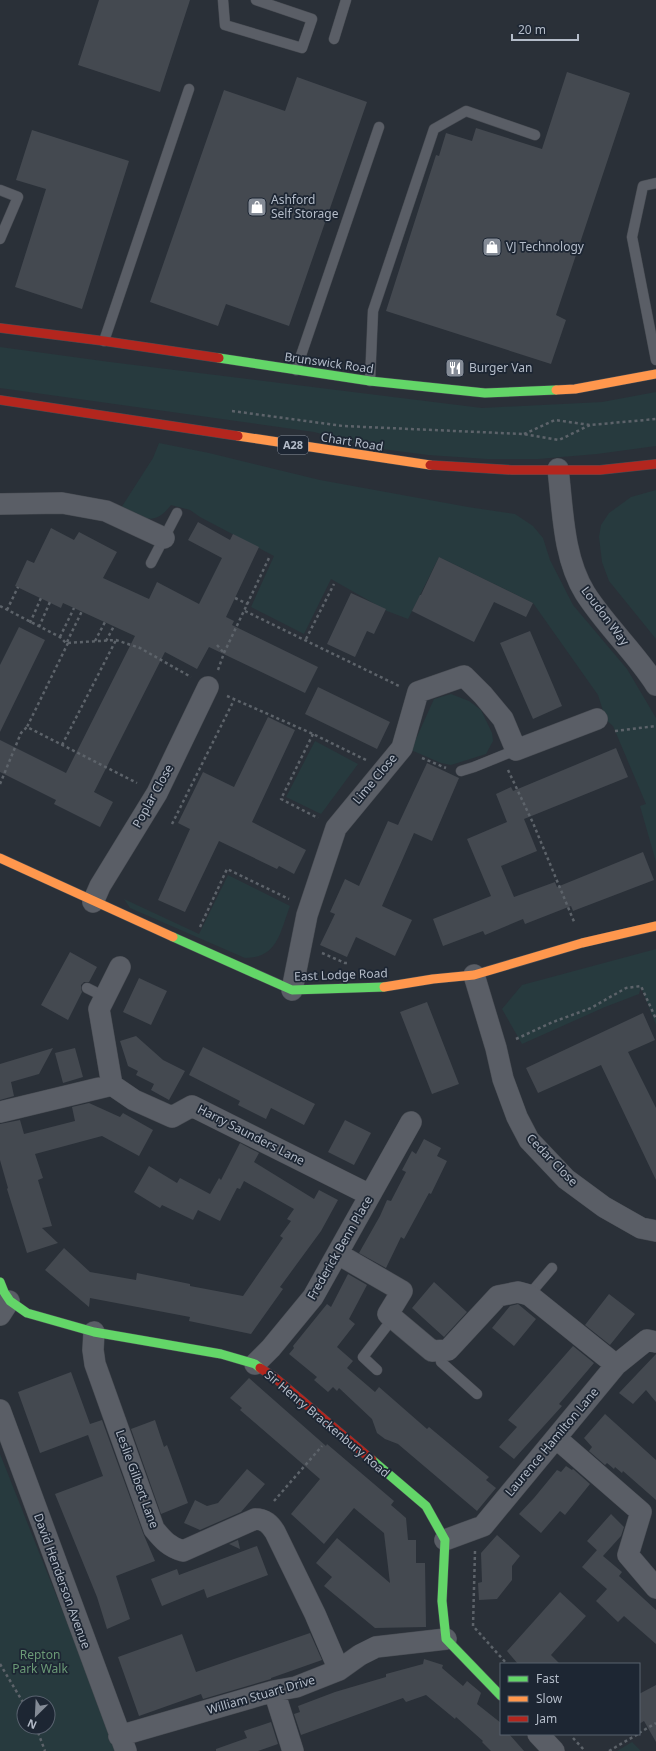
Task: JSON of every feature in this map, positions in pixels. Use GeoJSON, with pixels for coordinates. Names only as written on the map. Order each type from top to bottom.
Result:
{"type":"FeatureCollection","features":[{"type":"Feature","properties":{"kind":"street","name":"Brunswick Road"},"geometry":{"type":"LineString","coordinates":[[0,328],[104,341],[370,381],[485,393],[575,389],[656,374]]}},
{"type":"Feature","properties":{"kind":"street","name":"Chart Road"},"geometry":{"type":"LineString","coordinates":[[0,400],[436,466],[512,470],[630,468],[656,464]]}},
{"type":"Feature","properties":{"kind":"street","name":"Loudon Way"},"geometry":{"type":"LineString","coordinates":[[558,469],[567,544],[575,573],[592,604],[640,662],[656,685]]}},
{"type":"Feature","properties":{"kind":"street"},"geometry":{"type":"LineString","coordinates":[[0,504],[62,503],[106,511],[164,538]]}},
{"type":"Feature","properties":{"kind":"street"},"geometry":{"type":"LineString","coordinates":[[418,692],[464,676],[483,695],[503,719],[509,754],[597,719]]}},
{"type":"Feature","properties":{"kind":"street","name":"Poplar Close"},"geometry":{"type":"LineString","coordinates":[[93,902],[100,886],[157,793],[210,687]]}},
{"type":"Feature","properties":{"kind":"street","name":"Lime Close"},"geometry":{"type":"LineString","coordinates":[[292,990],[309,909],[336,828],[396,755],[418,692]]}},
{"type":"Feature","properties":{"kind":"street","name":"East Lodge Road"},"geometry":{"type":"LineString","coordinates":[[0,858],[93,902],[292,990],[382,987],[433,979],[474,975],[582,943],[656,926]]}},
{"type":"Feature","properties":{"kind":"street"},"geometry":{"type":"LineString","coordinates":[[0,1112],[112,1085],[99,1009],[120,967]]}},
{"type":"Feature","properties":{"kind":"street","name":"Cedar Close"},"geometry":{"type":"LineString","coordinates":[[474,975],[496,1048],[503,1079],[517,1117],[529,1140],[566,1179],[604,1207],[641,1228],[656,1230]]}},
{"type":"Feature","properties":{"kind":"street","name":"Harry Saunders Lane"},"geometry":{"type":"LineString","coordinates":[[112,1085],[134,1100],[172,1118],[192,1106],[370,1195]]}},
{"type":"Feature","properties":{"kind":"street","name":"Frederick Benn Place"},"geometry":{"type":"LineString","coordinates":[[255,1364],[271,1348],[313,1297],[411,1122]]}},
{"type":"Feature","properties":{"kind":"street"},"geometry":{"type":"LineString","coordinates":[[338,1254],[402,1291],[388,1314],[432,1351],[448,1350],[498,1296],[518,1292],[528,1295],[616,1365]]}},
{"type":"Feature","properties":{"kind":"street","name":"Sir Henry Brackenbury Road"},"geometry":{"type":"LineString","coordinates":[[0,1282],[5,1308],[20,1310],[94,1332],[221,1354],[255,1364],[274,1377],[426,1506],[445,1540]]}},
{"type":"Feature","properties":{"kind":"street","name":"Leslie Gilbert Lane"},"geometry":{"type":"LineString","coordinates":[[94,1332],[93,1350],[95,1364],[154,1529],[163,1541],[173,1548],[183,1551],[255,1519],[260,1519],[266,1516]]}},
{"type":"Feature","properties":{"kind":"street","name":"Laurence Hamilton Lane"},"geometry":{"type":"LineString","coordinates":[[445,1540],[482,1526],[616,1365],[647,1340],[656,1342]]}},
{"type":"Feature","properties":{"kind":"street","name":"David Henderson Avenue"},"geometry":{"type":"LineString","coordinates":[[0,1410],[122,1744]]}},
{"type":"Feature","properties":{"kind":"street"},"geometry":{"type":"LineString","coordinates":[[556,1438],[641,1512],[628,1555],[656,1588]]}},
{"type":"Feature","properties":{"kind":"street"},"geometry":{"type":"LineString","coordinates":[[266,1516],[315,1614],[339,1670]]}},
{"type":"Feature","properties":{"kind":"street"},"geometry":{"type":"LineString","coordinates":[[445,1540],[442,1601],[446,1639],[500,1695]]}},
{"type":"Feature","properties":{"kind":"street","name":"William Stuart Drive"},"geometry":{"type":"LineString","coordinates":[[122,1744],[274,1692],[296,1687],[339,1670],[360,1655],[376,1647],[446,1639]]}},
{"type":"Feature","properties":{"kind":"street"},"geometry":{"type":"LineString","coordinates":[[274,1692],[293,1751]]}},
{"type":"Feature","properties":{"kind":"street"},"geometry":{"type":"LineString","coordinates":[[539,1735],[554,1751]]}},
{"type":"Feature","properties":{"kind":"lane"},"geometry":{"type":"LineString","coordinates":[[223,0],[225,25],[302,48],[312,19],[256,0]]}},
{"type":"Feature","properties":{"kind":"lane"},"geometry":{"type":"LineString","coordinates":[[334,39],[346,0]]}},
{"type":"Feature","properties":{"kind":"lane"},"geometry":{"type":"LineString","coordinates":[[104,341],[189,89]]}},
{"type":"Feature","properties":{"kind":"lane"},"geometry":{"type":"LineString","coordinates":[[370,381],[373,311],[434,128],[466,111],[535,135]]}},
{"type":"Feature","properties":{"kind":"lane"},"geometry":{"type":"LineString","coordinates":[[296,370],[379,126]]}},
{"type":"Feature","properties":{"kind":"lane"},"geometry":{"type":"LineString","coordinates":[[656,183],[643,186],[632,237],[656,360]]}},
{"type":"Feature","properties":{"kind":"lane"},"geometry":{"type":"LineString","coordinates":[[0,190],[18,197],[0,239]]}},
{"type":"Feature","properties":{"kind":"lane"},"geometry":{"type":"LineString","coordinates":[[151,563],[177,513]]}},
{"type":"Feature","properties":{"kind":"lane"},"geometry":{"type":"LineString","coordinates":[[460,771],[509,754]]}},
{"type":"Feature","properties":{"kind":"lane"},"geometry":{"type":"LineString","coordinates":[[87,988],[105,997]]}},
{"type":"Feature","properties":{"kind":"lane"},"geometry":{"type":"LineString","coordinates":[[528,1295],[552,1268]]}},
{"type":"Feature","properties":{"kind":"lane"},"geometry":{"type":"LineString","coordinates":[[377,1370],[363,1357],[393,1318]]}},
{"type":"Feature","properties":{"kind":"lane"},"geometry":{"type":"LineString","coordinates":[[441,1350],[441,1362],[478,1394]]}},
{"type":"Feature","properties":{"kind":"path"},"geometry":{"type":"LineString","coordinates":[[225,410],[344,426],[523,434],[559,440],[590,425]]}},
{"type":"Feature","properties":{"kind":"path"},"geometry":{"type":"LineString","coordinates":[[523,434],[555,420],[590,425],[656,419]]}},
{"type":"Feature","properties":{"kind":"path"},"geometry":{"type":"LineString","coordinates":[[210,687],[224,653],[269,558]]}},
{"type":"Feature","properties":{"kind":"path"},"geometry":{"type":"LineString","coordinates":[[306,640],[334,584]]}},
{"type":"Feature","properties":{"kind":"path"},"geometry":{"type":"LineString","coordinates":[[7,610],[18,587]]}},
{"type":"Feature","properties":{"kind":"path"},"geometry":{"type":"LineString","coordinates":[[30,623],[41,598]]}},
{"type":"Feature","properties":{"kind":"path"},"geometry":{"type":"LineString","coordinates":[[235,598],[248,604]]}},
{"type":"Feature","properties":{"kind":"path"},"geometry":{"type":"LineString","coordinates":[[39,627],[50,602]]}},
{"type":"Feature","properties":{"kind":"path"},"geometry":{"type":"LineString","coordinates":[[0,606],[30,623],[60,637],[67,643],[95,641],[105,642],[116,640],[140,648],[234,700],[314,734],[368,761],[396,755],[443,768],[460,771]]}},
{"type":"Feature","properties":{"kind":"path"},"geometry":{"type":"LineString","coordinates":[[60,637],[74,608]]}},
{"type":"Feature","properties":{"kind":"path"},"geometry":{"type":"LineString","coordinates":[[244,611],[398,685],[418,692]]}},
{"type":"Feature","properties":{"kind":"path"},"geometry":{"type":"LineString","coordinates":[[0,784],[21,733],[27,727],[82,612]]}},
{"type":"Feature","properties":{"kind":"path"},"geometry":{"type":"LineString","coordinates":[[95,641],[105,622]]}},
{"type":"Feature","properties":{"kind":"path"},"geometry":{"type":"LineString","coordinates":[[105,642],[114,626]]}},
{"type":"Feature","properties":{"kind":"path"},"geometry":{"type":"LineString","coordinates":[[62,745],[116,640]]}},
{"type":"Feature","properties":{"kind":"path"},"geometry":{"type":"LineString","coordinates":[[217,646],[224,653]]}},
{"type":"Feature","properties":{"kind":"path"},"geometry":{"type":"LineString","coordinates":[[172,824],[220,732],[234,700]]}},
{"type":"Feature","properties":{"kind":"path"},"geometry":{"type":"LineString","coordinates":[[597,719],[612,732],[656,726]]}},
{"type":"Feature","properties":{"kind":"path"},"geometry":{"type":"LineString","coordinates":[[27,727],[157,793]]}},
{"type":"Feature","properties":{"kind":"path"},"geometry":{"type":"LineString","coordinates":[[314,734],[281,799],[336,828]]}},
{"type":"Feature","properties":{"kind":"path"},"geometry":{"type":"LineString","coordinates":[[509,754],[533,823],[582,943]]}},
{"type":"Feature","properties":{"kind":"path"},"geometry":{"type":"LineString","coordinates":[[199,930],[227,868],[309,909]]}},
{"type":"Feature","properties":{"kind":"path"},"geometry":{"type":"LineString","coordinates":[[301,945],[345,963],[353,963]]}},
{"type":"Feature","properties":{"kind":"path"},"geometry":{"type":"LineString","coordinates":[[496,1048],[553,1022],[591,1008],[626,988],[641,986],[656,1019]]}},
{"type":"Feature","properties":{"kind":"path"},"geometry":{"type":"LineString","coordinates":[[266,1516],[336,1431]]}},
{"type":"Feature","properties":{"kind":"path"},"geometry":{"type":"LineString","coordinates":[[482,1526],[486,1539],[475,1550],[473,1626],[506,1663]]}},
{"type":"Feature","properties":{"kind":"path"},"geometry":{"type":"LineString","coordinates":[[0,1664],[19,1695]]}},
{"type":"Feature","properties":{"kind":"path"},"geometry":{"type":"LineString","coordinates":[[640,1733],[656,1723]]}},
{"type":"Feature","properties":{"kind":"path"},"geometry":{"type":"LineString","coordinates":[[39,1735],[45,1751]]}},
{"type":"Feature","properties":{"kind":"path"},"geometry":{"type":"LineString","coordinates":[[570,1735],[585,1751]]}},
{"type":"Feature","properties":{"kind":"path"},"geometry":{"type":"LineString","coordinates":[[609,1751],[636,1735]]}},
{"type":"Feature","properties":{"kind":"green space"},"geometry":{"type":"Polygon","coordinates":[[[0,347],[482,408],[602,402],[656,392],[656,446],[597,454],[538,459],[487,459],[428,455],[374,448],[314,432],[0,388],[0,347]]]}},
{"type":"Feature","properties":{"kind":"green space"},"geometry":{"type":"Polygon","coordinates":[[[159,443],[209,453],[320,480],[515,514],[533,526],[543,538],[550,560],[573,605],[627,669],[656,718],[656,862],[640,806],[646,804],[613,726],[606,720],[598,695],[533,603],[439,557],[408,619],[387,611],[331,579],[304,634],[251,607],[274,556],[200,517],[190,510],[171,505],[159,516],[148,518],[121,508],[153,458],[159,443]]]}},
{"type":"Feature","properties":{"kind":"green space"},"geometry":{"type":"Polygon","coordinates":[[[656,490],[656,639],[609,581],[602,562],[599,537],[601,525],[609,513],[631,497],[656,490]]]}},
{"type":"Feature","properties":{"kind":"green space"},"geometry":{"type":"Polygon","coordinates":[[[451,694],[469,701],[481,710],[492,733],[493,741],[486,754],[451,765],[441,763],[411,750],[434,699],[451,694]]]}},
{"type":"Feature","properties":{"kind":"green space"},"geometry":{"type":"Polygon","coordinates":[[[315,741],[358,764],[321,814],[286,797],[315,741]]]}},
{"type":"Feature","properties":{"kind":"green space"},"geometry":{"type":"Polygon","coordinates":[[[228,875],[290,906],[276,942],[265,954],[245,958],[130,908],[124,899],[199,934],[228,875]]]}},
{"type":"Feature","properties":{"kind":"green space"},"geometry":{"type":"Polygon","coordinates":[[[656,949],[656,1025],[641,987],[639,994],[605,1007],[522,1044],[502,1009],[522,985],[656,949]]]}},
{"type":"Feature","properties":{"kind":"green space","name":"Repton Park Walk"},"geometry":{"type":"Polygon","coordinates":[[[0,1454],[118,1751],[0,1751],[0,1454]]]}},
{"type":"Feature","properties":{"kind":"green space"},"geometry":{"type":"Polygon","coordinates":[[[632,1742],[641,1751],[617,1751],[632,1742]]]}},
{"type":"Feature","properties":{"kind":"building"},"geometry":{"type":"Polygon","coordinates":[[[99,0],[190,0],[160,92],[78,65],[99,0]]]}},
{"type":"Feature","properties":{"kind":"building","name":"VJ Technology"},"geometry":{"type":"Polygon","coordinates":[[[567,72],[630,93],[556,315],[566,320],[551,364],[386,311],[436,155],[439,156],[446,133],[472,141],[476,128],[542,149],[567,72]]]}},
{"type":"Feature","properties":{"kind":"building","name":"Ashford Self Storage"},"geometry":{"type":"Polygon","coordinates":[[[297,77],[367,102],[289,326],[226,304],[218,326],[150,302],[224,90],[285,111],[297,77]]]}},
{"type":"Feature","properties":{"kind":"building"},"geometry":{"type":"Polygon","coordinates":[[[32,130],[129,161],[82,309],[15,287],[46,189],[16,180],[32,130]]]}},
{"type":"Feature","properties":{"kind":"building"},"geometry":{"type":"Polygon","coordinates":[[[198,522],[230,540],[233,534],[259,547],[226,617],[234,621],[232,625],[318,667],[305,693],[209,647],[197,669],[165,652],[94,792],[113,802],[100,827],[54,804],[56,800],[0,772],[0,740],[66,773],[135,636],[63,603],[61,608],[15,586],[27,560],[34,563],[51,528],[74,540],[79,532],[117,552],[103,578],[149,599],[157,582],[199,604],[222,558],[188,540],[198,522]]]}},
{"type":"Feature","properties":{"kind":"building"},"geometry":{"type":"Polygon","coordinates":[[[439,557],[533,603],[526,617],[494,602],[474,642],[412,611],[439,557]]]}},
{"type":"Feature","properties":{"kind":"building"},"geometry":{"type":"Polygon","coordinates":[[[351,593],[386,609],[374,634],[367,631],[355,657],[327,644],[351,593]]]}},
{"type":"Feature","properties":{"kind":"building"},"geometry":{"type":"Polygon","coordinates":[[[19,627],[45,640],[0,732],[0,665],[19,627]]]}},
{"type":"Feature","properties":{"kind":"building"},"geometry":{"type":"Polygon","coordinates":[[[530,631],[562,706],[533,719],[500,643],[530,631]]]}},
{"type":"Feature","properties":{"kind":"building"},"geometry":{"type":"Polygon","coordinates":[[[318,687],[390,722],[377,749],[305,714],[318,687]]]}},
{"type":"Feature","properties":{"kind":"building"},"geometry":{"type":"Polygon","coordinates":[[[268,717],[295,730],[252,822],[306,850],[294,874],[279,866],[277,869],[219,841],[185,912],[158,900],[190,829],[178,823],[203,772],[234,787],[268,717]]]}},
{"type":"Feature","properties":{"kind":"building"},"geometry":{"type":"Polygon","coordinates":[[[616,748],[628,777],[524,819],[537,851],[501,866],[514,897],[555,882],[557,887],[643,852],[654,880],[573,911],[571,906],[525,924],[523,919],[485,935],[483,931],[443,946],[433,919],[491,896],[467,839],[507,822],[496,794],[511,787],[513,791],[616,748]]]}},
{"type":"Feature","properties":{"kind":"building"},"geometry":{"type":"Polygon","coordinates":[[[427,763],[459,778],[432,841],[414,833],[382,906],[412,920],[395,956],[356,937],[347,957],[320,945],[335,914],[330,912],[345,879],[359,886],[388,821],[398,825],[427,763]]]}},
{"type":"Feature","properties":{"kind":"building"},"geometry":{"type":"Polygon","coordinates":[[[70,952],[97,967],[89,982],[84,982],[81,985],[82,992],[68,1020],[41,1005],[70,952]]]}},
{"type":"Feature","properties":{"kind":"building"},"geometry":{"type":"Polygon","coordinates":[[[139,978],[167,991],[151,1025],[123,1012],[139,978]]]}},
{"type":"Feature","properties":{"kind":"building"},"geometry":{"type":"Polygon","coordinates":[[[427,1002],[459,1084],[432,1094],[400,1012],[427,1002]]]}},
{"type":"Feature","properties":{"kind":"building"},"geometry":{"type":"Polygon","coordinates":[[[643,1013],[655,1040],[628,1052],[656,1108],[656,1180],[601,1065],[538,1093],[526,1068],[643,1013]]]}},
{"type":"Feature","properties":{"kind":"building"},"geometry":{"type":"Polygon","coordinates":[[[136,1036],[163,1060],[185,1071],[169,1100],[151,1090],[154,1084],[136,1075],[138,1071],[128,1066],[120,1041],[136,1036]]]}},
{"type":"Feature","properties":{"kind":"building"},"geometry":{"type":"Polygon","coordinates":[[[203,1047],[315,1104],[304,1125],[271,1108],[266,1119],[238,1105],[240,1101],[189,1075],[203,1047]]]}},
{"type":"Feature","properties":{"kind":"building"},"geometry":{"type":"Polygon","coordinates":[[[53,1048],[39,1074],[11,1082],[14,1096],[0,1100],[0,1064],[53,1048]]]}},
{"type":"Feature","properties":{"kind":"building"},"geometry":{"type":"Polygon","coordinates":[[[75,1048],[83,1077],[63,1083],[55,1053],[75,1048]]]}},
{"type":"Feature","properties":{"kind":"building"},"geometry":{"type":"Polygon","coordinates":[[[89,1103],[120,1117],[123,1113],[153,1130],[139,1156],[102,1136],[35,1154],[43,1178],[38,1180],[52,1226],[42,1228],[58,1243],[27,1253],[7,1189],[8,1188],[0,1160],[0,1124],[20,1120],[24,1134],[75,1121],[72,1107],[89,1103]]]}},
{"type":"Feature","properties":{"kind":"building"},"geometry":{"type":"Polygon","coordinates":[[[345,1120],[371,1133],[354,1165],[328,1152],[345,1120]]]}},
{"type":"Feature","properties":{"kind":"building"},"geometry":{"type":"Polygon","coordinates":[[[424,1139],[441,1148],[437,1156],[447,1161],[431,1194],[429,1193],[404,1239],[401,1237],[386,1268],[359,1253],[380,1216],[387,1200],[391,1201],[406,1172],[402,1170],[412,1151],[416,1154],[424,1139]]]}},
{"type":"Feature","properties":{"kind":"building"},"geometry":{"type":"Polygon","coordinates":[[[240,1143],[259,1153],[254,1162],[314,1199],[319,1190],[338,1200],[321,1231],[280,1287],[283,1289],[251,1334],[189,1321],[190,1317],[90,1298],[89,1307],[45,1270],[64,1248],[90,1272],[136,1280],[137,1273],[190,1284],[190,1286],[243,1296],[283,1238],[280,1236],[291,1221],[287,1219],[294,1209],[244,1181],[240,1189],[237,1188],[220,1221],[198,1210],[193,1220],[162,1205],[160,1208],[134,1192],[149,1166],[177,1183],[180,1178],[210,1194],[219,1178],[221,1180],[240,1143]]]}},
{"type":"Feature","properties":{"kind":"building"},"geometry":{"type":"Polygon","coordinates":[[[348,1274],[367,1285],[349,1319],[355,1324],[337,1347],[353,1361],[347,1368],[375,1392],[379,1387],[427,1429],[429,1427],[489,1477],[486,1480],[496,1488],[477,1511],[398,1444],[385,1439],[377,1433],[372,1419],[339,1388],[337,1391],[333,1387],[328,1392],[314,1380],[317,1377],[289,1354],[294,1348],[293,1346],[327,1304],[331,1307],[348,1274]]]}},
{"type":"Feature","properties":{"kind":"building"},"geometry":{"type":"Polygon","coordinates":[[[434,1282],[467,1312],[444,1337],[412,1308],[434,1282]]]}},
{"type":"Feature","properties":{"kind":"building"},"geometry":{"type":"Polygon","coordinates":[[[609,1294],[635,1314],[610,1345],[585,1325],[609,1294]]]}},
{"type":"Feature","properties":{"kind":"building"},"geometry":{"type":"Polygon","coordinates":[[[518,1304],[536,1319],[514,1346],[492,1328],[510,1306],[518,1304]]]}},
{"type":"Feature","properties":{"kind":"building"},"geometry":{"type":"Polygon","coordinates":[[[573,1346],[594,1363],[559,1404],[562,1406],[514,1459],[499,1447],[517,1427],[508,1420],[573,1346]]]}},
{"type":"Feature","properties":{"kind":"building"},"geometry":{"type":"Polygon","coordinates":[[[656,1354],[656,1402],[646,1390],[633,1404],[619,1393],[656,1354]]]}},
{"type":"Feature","properties":{"kind":"building"},"geometry":{"type":"Polygon","coordinates":[[[71,1372],[90,1424],[102,1420],[143,1533],[155,1561],[116,1576],[130,1619],[107,1629],[97,1597],[55,1494],[103,1476],[88,1435],[40,1453],[18,1392],[71,1372]]]}},
{"type":"Feature","properties":{"kind":"building"},"geometry":{"type":"Polygon","coordinates":[[[249,1378],[326,1446],[327,1444],[394,1501],[391,1505],[406,1518],[408,1540],[416,1540],[416,1563],[425,1563],[426,1627],[375,1628],[324,1586],[332,1577],[316,1563],[337,1538],[390,1583],[384,1533],[354,1508],[324,1544],[291,1514],[320,1479],[240,1410],[242,1408],[230,1398],[249,1378]]]}},
{"type":"Feature","properties":{"kind":"building"},"geometry":{"type":"Polygon","coordinates":[[[605,1414],[656,1460],[656,1500],[623,1471],[622,1473],[615,1467],[614,1469],[607,1463],[605,1465],[589,1451],[592,1447],[584,1438],[605,1414]]]}},
{"type":"Feature","properties":{"kind":"building"},"geometry":{"type":"Polygon","coordinates":[[[155,1420],[164,1447],[167,1445],[188,1503],[161,1514],[131,1429],[155,1420]]]}},
{"type":"Feature","properties":{"kind":"building"},"geometry":{"type":"Polygon","coordinates":[[[566,1466],[572,1470],[573,1469],[590,1484],[565,1515],[560,1511],[541,1533],[519,1514],[557,1470],[561,1472],[566,1466]]]}},
{"type":"Feature","properties":{"kind":"building"},"geometry":{"type":"Polygon","coordinates":[[[247,1469],[265,1484],[241,1512],[200,1530],[184,1523],[195,1500],[207,1506],[218,1503],[247,1469]]]}},
{"type":"Feature","properties":{"kind":"building"},"geometry":{"type":"Polygon","coordinates":[[[611,1514],[624,1527],[621,1536],[603,1556],[622,1572],[619,1576],[656,1610],[656,1644],[624,1616],[618,1622],[596,1601],[607,1589],[582,1567],[597,1550],[587,1541],[611,1514]]]}},
{"type":"Feature","properties":{"kind":"building"},"geometry":{"type":"Polygon","coordinates":[[[497,1535],[520,1556],[512,1566],[512,1580],[497,1599],[479,1600],[478,1583],[482,1582],[481,1553],[497,1535]]]}},
{"type":"Feature","properties":{"kind":"building"},"geometry":{"type":"Polygon","coordinates":[[[238,1540],[240,1549],[229,1544],[238,1540]]]}},
{"type":"Feature","properties":{"kind":"building"},"geometry":{"type":"Polygon","coordinates":[[[257,1546],[268,1575],[207,1598],[204,1589],[162,1606],[151,1579],[177,1569],[179,1575],[257,1546]]]}},
{"type":"Feature","properties":{"kind":"building"},"geometry":{"type":"Polygon","coordinates":[[[560,1592],[586,1616],[551,1655],[559,1663],[517,1663],[507,1651],[560,1592]]]}},
{"type":"Feature","properties":{"kind":"building"},"geometry":{"type":"Polygon","coordinates":[[[310,1633],[322,1660],[271,1679],[203,1699],[201,1694],[139,1716],[118,1657],[182,1634],[196,1672],[310,1633]]]}},
{"type":"Feature","properties":{"kind":"building"},"geometry":{"type":"Polygon","coordinates":[[[424,1659],[443,1665],[442,1668],[463,1686],[467,1681],[479,1691],[481,1693],[477,1704],[500,1722],[500,1735],[510,1735],[524,1751],[491,1751],[482,1742],[483,1741],[456,1717],[455,1719],[426,1695],[406,1702],[403,1698],[301,1735],[294,1714],[300,1712],[298,1706],[335,1692],[386,1677],[386,1674],[423,1664],[424,1659]]]}},
{"type":"Feature","properties":{"kind":"building"},"geometry":{"type":"Polygon","coordinates":[[[656,1685],[656,1742],[644,1721],[640,1723],[640,1693],[656,1685]]]}},
{"type":"Feature","properties":{"kind":"building"},"geometry":{"type":"Polygon","coordinates":[[[271,1722],[278,1744],[258,1751],[216,1751],[216,1749],[247,1738],[244,1731],[271,1722]]]}},
{"type":"Feature","properties":{"kind":"traffic: fast"},"geometry":{"type":"LineString","coordinates":[[219,358],[370,381],[485,393],[556,390]]}},
{"type":"Feature","properties":{"kind":"traffic: fast"},"geometry":{"type":"LineString","coordinates":[[173,937],[292,990],[384,987]]}},
{"type":"Feature","properties":{"kind":"traffic: fast"},"geometry":{"type":"LineString","coordinates":[[0,1282],[10,1301],[27,1313],[94,1332],[221,1354],[255,1364],[260,1368]]}},
{"type":"Feature","properties":{"kind":"traffic: fast"},"geometry":{"type":"LineString","coordinates":[[372,1460],[426,1506],[445,1540],[442,1601],[446,1639],[500,1695]]}},
{"type":"Feature","properties":{"kind":"traffic: slow"},"geometry":{"type":"LineString","coordinates":[[556,390],[575,389],[656,374]]}},
{"type":"Feature","properties":{"kind":"traffic: slow"},"geometry":{"type":"LineString","coordinates":[[238,436],[430,465]]}},
{"type":"Feature","properties":{"kind":"traffic: slow"},"geometry":{"type":"LineString","coordinates":[[0,858],[173,937]]}},
{"type":"Feature","properties":{"kind":"traffic: slow"},"geometry":{"type":"LineString","coordinates":[[384,987],[433,979],[474,975],[582,943],[656,926]]}},
{"type":"Feature","properties":{"kind":"traffic: jam"},"geometry":{"type":"LineString","coordinates":[[0,328],[104,341],[219,358]]}},
{"type":"Feature","properties":{"kind":"traffic: jam"},"geometry":{"type":"LineString","coordinates":[[0,400],[238,436]]}},
{"type":"Feature","properties":{"kind":"traffic: jam"},"geometry":{"type":"LineString","coordinates":[[430,465],[512,470],[600,470],[656,464]]}},
{"type":"Feature","properties":{"kind":"traffic: jam"},"geometry":{"type":"LineString","coordinates":[[260,1368],[274,1377],[372,1460]]}},
{"type":"Feature","properties":{"kind":"place","name":"Ashford Self Storage"},"geometry":{"type":"Point","coordinates":[257,207]}},
{"type":"Feature","properties":{"kind":"place","name":"VJ Technology"},"geometry":{"type":"Point","coordinates":[492,247]}},
{"type":"Feature","properties":{"kind":"place","name":"Burger Van"},"geometry":{"type":"Point","coordinates":[455,368]}}]}
